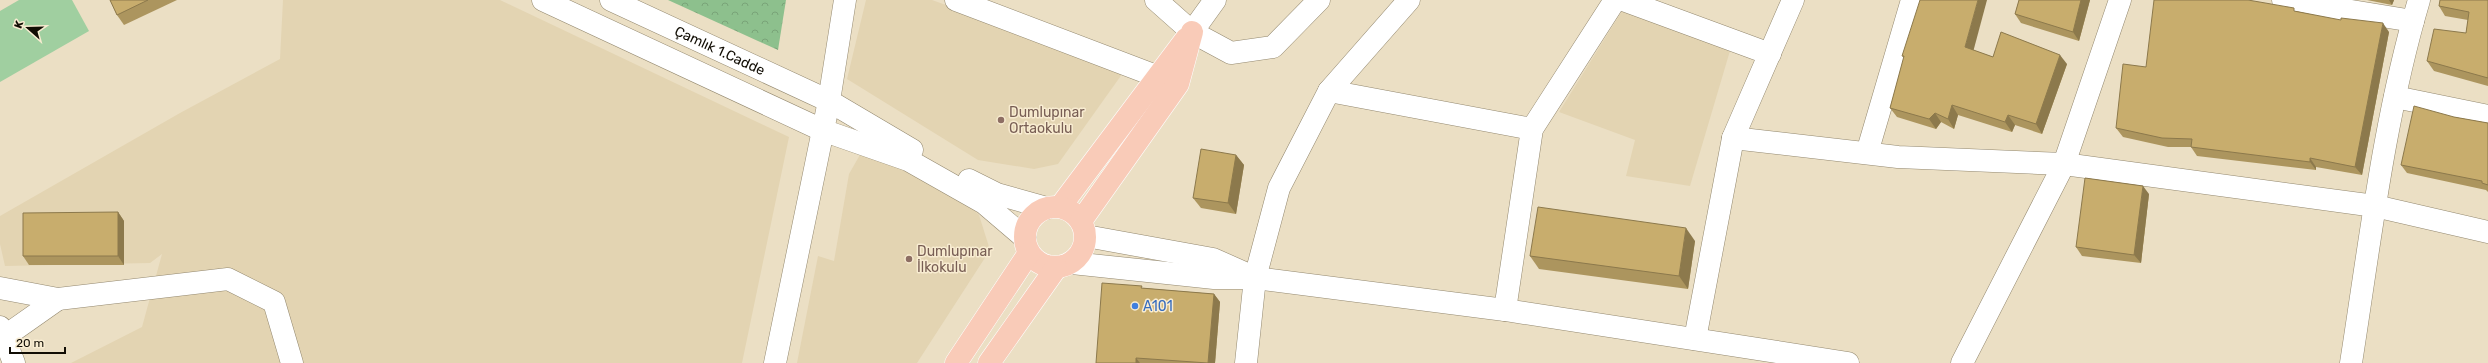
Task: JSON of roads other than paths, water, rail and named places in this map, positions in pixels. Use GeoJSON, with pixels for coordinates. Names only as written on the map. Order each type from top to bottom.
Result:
{"type":"FeatureCollection","features":[{"type":"Feature","properties":{"kind":"main road"},"geometry":{"type":"LineString","coordinates":[[956,363],[1027,245],[1028,225],[1035,214],[1053,207],[1192,32]]}},
{"type":"Feature","properties":{"kind":"main road"},"geometry":{"type":"LineString","coordinates":[[989,363],[1064,266],[1082,252],[1084,228],[1178,84],[1192,32]]}},
{"type":"Feature","properties":{"kind":"main road"},"geometry":{"type":"LineString","coordinates":[[1053,207],[1072,212],[1084,228]]}},
{"type":"Feature","properties":{"kind":"main road"},"geometry":{"type":"LineString","coordinates":[[1027,245],[1041,264],[1064,266]]}},
{"type":"Feature","properties":{"kind":"street"},"geometry":{"type":"LineString","coordinates":[[543,0],[822,130],[908,160],[984,203],[1027,245]]}},
{"type":"Feature","properties":{"kind":"street","name":"Çamlık 1.Cadde"},"geometry":{"type":"LineString","coordinates":[[611,0],[829,101],[925,158],[996,194],[1053,207]]}},
{"type":"Feature","properties":{"kind":"street"},"geometry":{"type":"LineString","coordinates":[[775,363],[829,101],[845,0]]}},
{"type":"Feature","properties":{"kind":"street"},"geometry":{"type":"LineString","coordinates":[[956,0],[1156,76]]}},
{"type":"Feature","properties":{"kind":"street"},"geometry":{"type":"LineString","coordinates":[[1156,0],[1192,32],[1231,53],[1273,47],[1319,0]]}},
{"type":"Feature","properties":{"kind":"street"},"geometry":{"type":"LineString","coordinates":[[1192,32],[1215,0]]}},
{"type":"Feature","properties":{"kind":"street"},"geometry":{"type":"LineString","coordinates":[[1246,363],[1255,278],[1278,188],[1329,92],[1409,0]]}},
{"type":"Feature","properties":{"kind":"street"},"geometry":{"type":"LineString","coordinates":[[1505,310],[1532,129],[1615,0]]}},
{"type":"Feature","properties":{"kind":"street"},"geometry":{"type":"LineString","coordinates":[[1623,0],[1770,54]]}},
{"type":"Feature","properties":{"kind":"street"},"geometry":{"type":"LineString","coordinates":[[1695,339],[1733,138],[1793,0]]}},
{"type":"Feature","properties":{"kind":"street"},"geometry":{"type":"LineString","coordinates":[[1867,153],[1912,0]]}},
{"type":"Feature","properties":{"kind":"street"},"geometry":{"type":"LineString","coordinates":[[1962,363],[2064,164],[2120,0]]}},
{"type":"Feature","properties":{"kind":"street"},"geometry":{"type":"LineString","coordinates":[[2283,0],[2413,21]]}},
{"type":"Feature","properties":{"kind":"street"},"geometry":{"type":"LineString","coordinates":[[2351,363],[2375,206],[2395,97],[2419,0]]}},
{"type":"Feature","properties":{"kind":"street"},"geometry":{"type":"LineString","coordinates":[[1329,92],[1532,129]]}},
{"type":"Feature","properties":{"kind":"street"},"geometry":{"type":"LineString","coordinates":[[2395,97],[2488,116]]}},
{"type":"Feature","properties":{"kind":"street"},"geometry":{"type":"LineString","coordinates":[[1733,138],[1898,157],[2064,164],[2375,206],[2488,232]]}},
{"type":"Feature","properties":{"kind":"street"},"geometry":{"type":"LineString","coordinates":[[1084,228],[1213,258],[1255,278]]}},
{"type":"Feature","properties":{"kind":"street"},"geometry":{"type":"LineString","coordinates":[[1064,266],[1214,278],[1255,278],[1505,310],[1848,363]]}},
{"type":"Feature","properties":{"kind":"street"},"geometry":{"type":"LineString","coordinates":[[0,288],[58,299],[228,278],[274,302],[292,363]]}},
{"type":"Feature","properties":{"kind":"street"},"geometry":{"type":"LineString","coordinates":[[14,363],[2,332],[58,299]]}},
{"type":"Feature","properties":{"kind":"place","name":"Dumlupınar Ortaokulu"},"geometry":{"type":"Point","coordinates":[1001,120]}},
{"type":"Feature","properties":{"kind":"place","name":"Dumlupınar İlkokulu"},"geometry":{"type":"Point","coordinates":[909,259]}},
{"type":"Feature","properties":{"kind":"place","name":"A101"},"geometry":{"type":"Point","coordinates":[1135,306]}}]}
